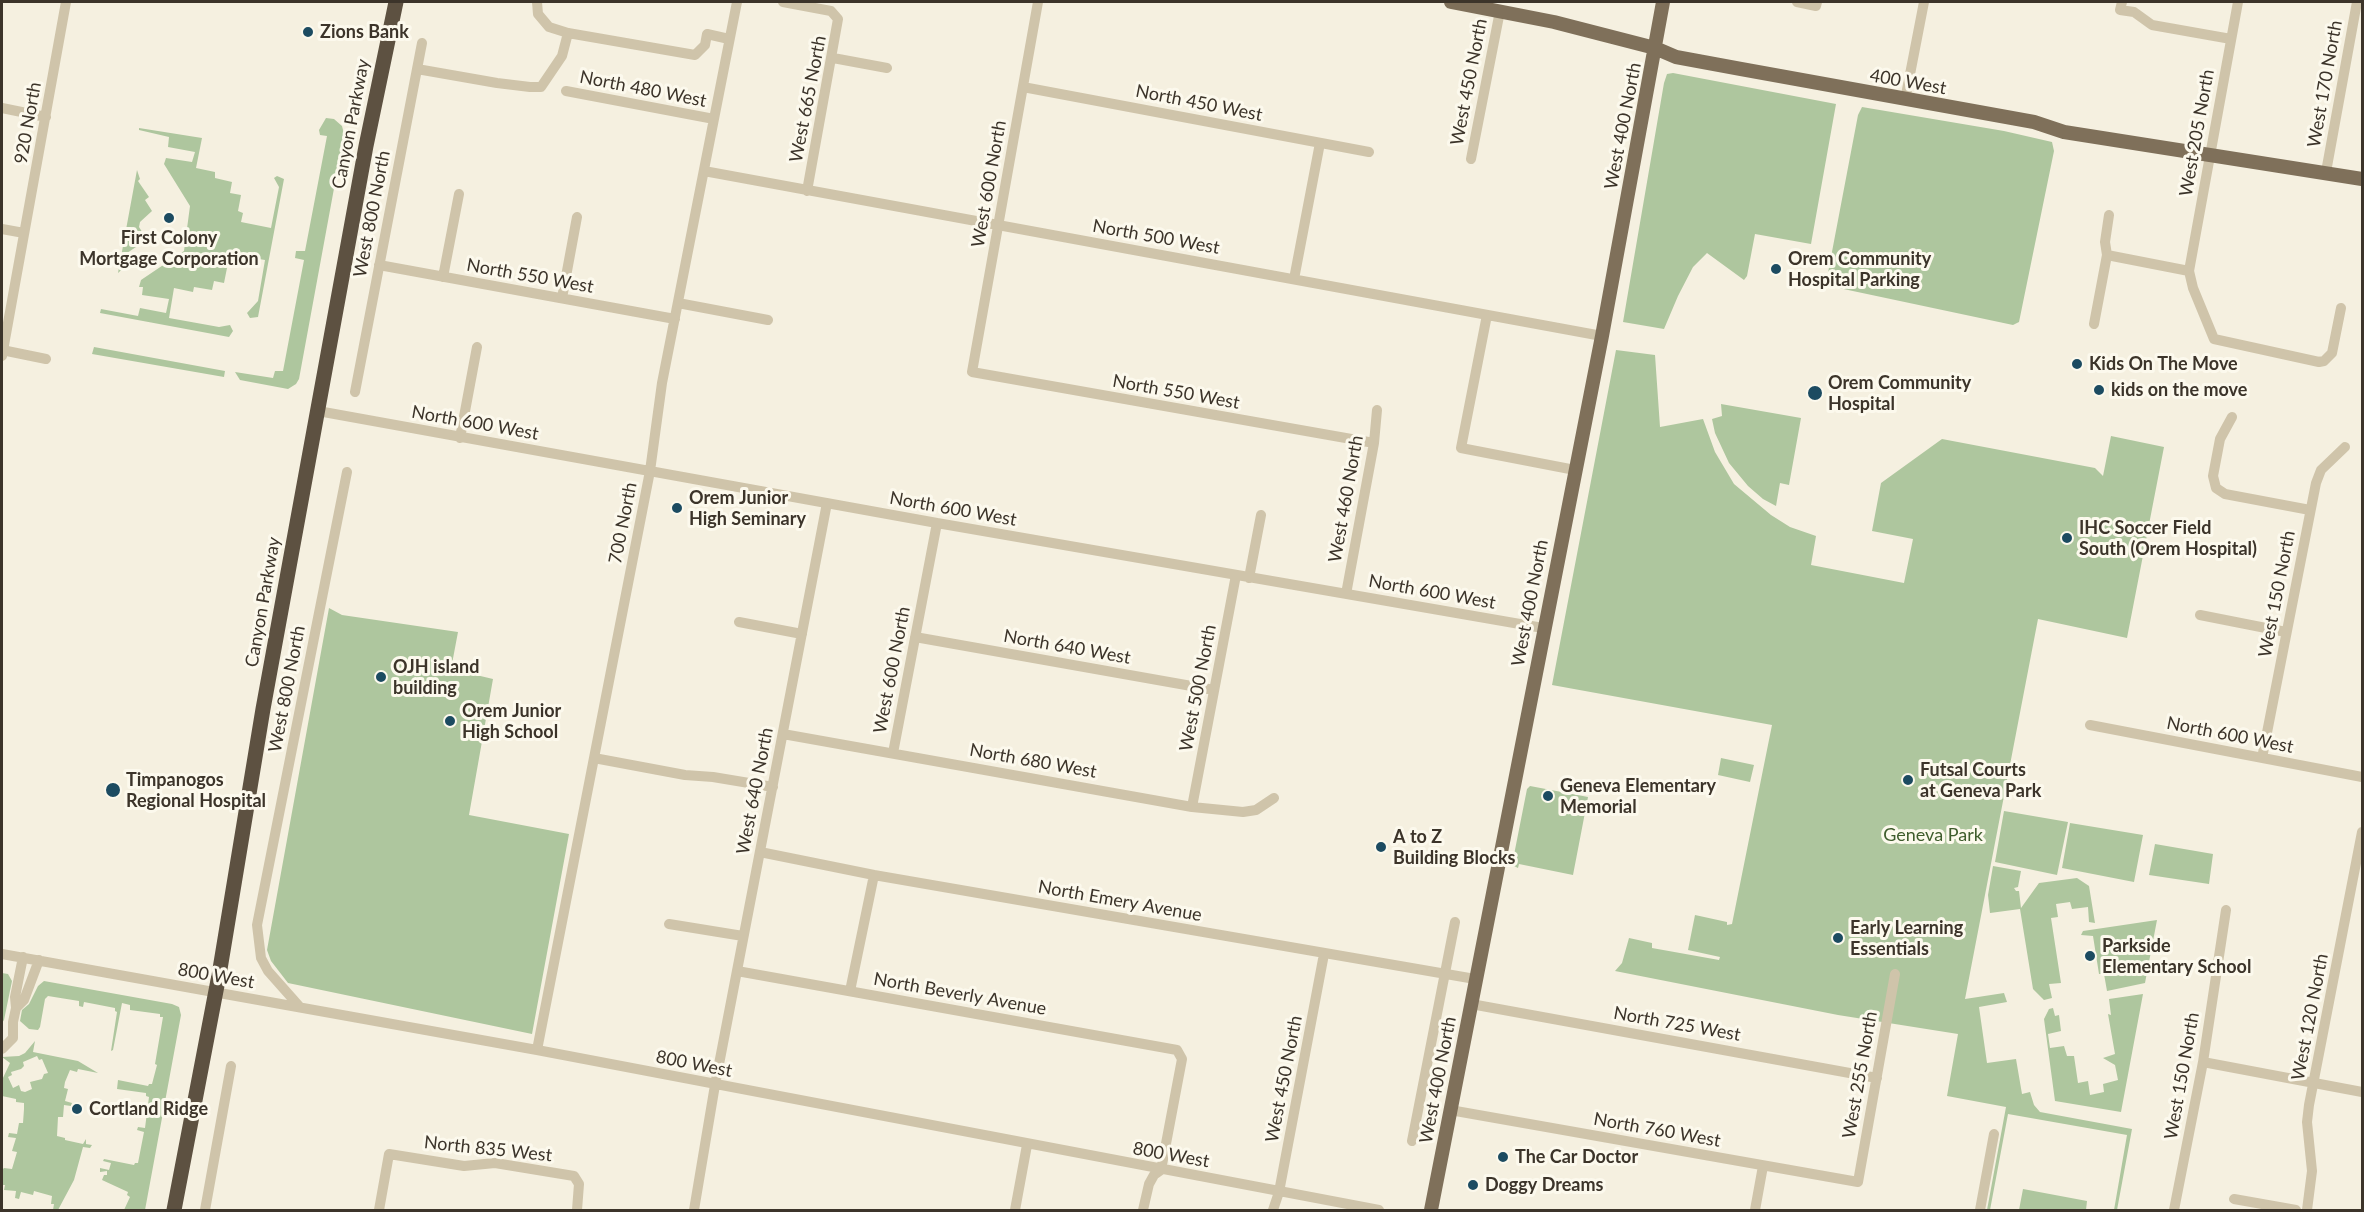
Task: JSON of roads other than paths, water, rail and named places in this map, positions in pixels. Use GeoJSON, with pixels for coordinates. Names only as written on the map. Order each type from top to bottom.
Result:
{"type":"FeatureCollection","features":[{"type":"Feature","properties":{"kind":"highway","name":"Canyon Parkway"},"geometry":{"type":"LineString","coordinates":[[174,1210],[216,993],[263,709],[366,146],[396,2]]}},
{"type":"Feature","properties":{"kind":"main road","name":"400 West"},"geometry":{"type":"LineString","coordinates":[[1451,2],[1554,22],[1655,48],[1676,57],[2034,122],[2064,132],[2362,179]]}},
{"type":"Feature","properties":{"kind":"main road","name":"West 400 North"},"geometry":{"type":"LineString","coordinates":[[1431,1210],[1543,628],[1602,336],[1663,2]]}},
{"type":"Feature","properties":{"kind":"street","name":"920 North"},"geometry":{"type":"LineString","coordinates":[[2,352],[66,2]]}},
{"type":"Feature","properties":{"kind":"street"},"geometry":{"type":"LineString","coordinates":[[537,2],[538,14],[549,27],[568,33],[695,56],[705,45],[707,34],[729,39]]}},
{"type":"Feature","properties":{"kind":"street","name":"700 North"},"geometry":{"type":"LineString","coordinates":[[537,1050],[651,471],[662,382],[737,2]]}},
{"type":"Feature","properties":{"kind":"street","name":"West 665 North"},"geometry":{"type":"LineString","coordinates":[[783,2],[831,11],[838,24],[807,191]]}},
{"type":"Feature","properties":{"kind":"street","name":"West 600 North"},"geometry":{"type":"LineString","coordinates":[[972,372],[1038,2]]}},
{"type":"Feature","properties":{"kind":"street"},"geometry":{"type":"LineString","coordinates":[[1797,2],[1816,4]]}},
{"type":"Feature","properties":{"kind":"street"},"geometry":{"type":"LineString","coordinates":[[1905,100],[1924,2]]}},
{"type":"Feature","properties":{"kind":"street","name":"West 205 North"},"geometry":{"type":"LineString","coordinates":[[2189,271],[2238,2]]}},
{"type":"Feature","properties":{"kind":"street","name":"West 170 North"},"geometry":{"type":"LineString","coordinates":[[2326,172],[2356,2]]}},
{"type":"Feature","properties":{"kind":"street"},"geometry":{"type":"LineString","coordinates":[[2121,6],[2152,25],[2231,39]]}},
{"type":"Feature","properties":{"kind":"street","name":"West 450 North"},"geometry":{"type":"LineString","coordinates":[[1471,159],[1500,11]]}},
{"type":"Feature","properties":{"kind":"street"},"geometry":{"type":"LineString","coordinates":[[417,69],[497,83],[541,87],[562,57],[568,33]]}},
{"type":"Feature","properties":{"kind":"street","name":"West 800 North"},"geometry":{"type":"LineString","coordinates":[[355,392],[422,43]]}},
{"type":"Feature","properties":{"kind":"street"},"geometry":{"type":"LineString","coordinates":[[833,57],[887,68]]}},
{"type":"Feature","properties":{"kind":"street","name":"North 450 West"},"geometry":{"type":"LineString","coordinates":[[1023,87],[1369,152]]}},
{"type":"Feature","properties":{"kind":"street","name":"North 480 West"},"geometry":{"type":"LineString","coordinates":[[566,91],[714,119]]}},
{"type":"Feature","properties":{"kind":"street"},"geometry":{"type":"LineString","coordinates":[[2,108],[46,117]]}},
{"type":"Feature","properties":{"kind":"street"},"geometry":{"type":"LineString","coordinates":[[1294,279],[1320,143]]}},
{"type":"Feature","properties":{"kind":"street","name":"North 500 West"},"geometry":{"type":"LineString","coordinates":[[704,171],[1602,336]]}},
{"type":"Feature","properties":{"kind":"street"},"geometry":{"type":"LineString","coordinates":[[443,277],[459,194]]}},
{"type":"Feature","properties":{"kind":"street"},"geometry":{"type":"LineString","coordinates":[[2094,324],[2107,255],[2105,242],[2109,215]]}},
{"type":"Feature","properties":{"kind":"street"},"geometry":{"type":"LineString","coordinates":[[562,298],[577,217]]}},
{"type":"Feature","properties":{"kind":"street"},"geometry":{"type":"LineString","coordinates":[[2,229],[24,233]]}},
{"type":"Feature","properties":{"kind":"street"},"geometry":{"type":"LineString","coordinates":[[2107,255],[2189,271],[2193,288],[2214,339],[2319,362],[2328,358],[2332,352],[2341,308]]}},
{"type":"Feature","properties":{"kind":"street","name":"North 550 West"},"geometry":{"type":"LineString","coordinates":[[379,265],[675,319]]}},
{"type":"Feature","properties":{"kind":"street"},"geometry":{"type":"LineString","coordinates":[[678,303],[768,320]]}},
{"type":"Feature","properties":{"kind":"street"},"geometry":{"type":"LineString","coordinates":[[1487,315],[1461,448],[1575,470]]}},
{"type":"Feature","properties":{"kind":"street"},"geometry":{"type":"LineString","coordinates":[[460,438],[477,346]]}},
{"type":"Feature","properties":{"kind":"street"},"geometry":{"type":"LineString","coordinates":[[2,352],[46,359]]}},
{"type":"Feature","properties":{"kind":"street","name":"North 550 West"},"geometry":{"type":"LineString","coordinates":[[972,372],[1374,443]]}},
{"type":"Feature","properties":{"kind":"street","name":"West 460 North"},"geometry":{"type":"LineString","coordinates":[[1346,594],[1374,443],[1377,410]]}},
{"type":"Feature","properties":{"kind":"street","name":"North 600 West"},"geometry":{"type":"LineString","coordinates":[[318,411],[937,523],[1543,628]]}},
{"type":"Feature","properties":{"kind":"street"},"geometry":{"type":"LineString","coordinates":[[2232,417],[2220,439],[2213,476],[2216,488],[2225,494],[2310,510]]}},
{"type":"Feature","properties":{"kind":"street","name":"West 150 North"},"geometry":{"type":"LineString","coordinates":[[2262,758],[2310,510],[2321,470],[2345,447]]}},
{"type":"Feature","properties":{"kind":"street","name":"West 800 North"},"geometry":{"type":"LineString","coordinates":[[299,1006],[268,971],[261,958],[257,925],[347,472]]}},
{"type":"Feature","properties":{"kind":"street","name":"West 640 North"},"geometry":{"type":"LineString","coordinates":[[694,1210],[743,936],[827,503]]}},
{"type":"Feature","properties":{"kind":"street"},"geometry":{"type":"LineString","coordinates":[[1249,578],[1262,515]]}},
{"type":"Feature","properties":{"kind":"street","name":"West 600 North"},"geometry":{"type":"LineString","coordinates":[[893,753],[937,523]]}},
{"type":"Feature","properties":{"kind":"street","name":"West 500 North"},"geometry":{"type":"LineString","coordinates":[[1192,807],[1236,575]]}},
{"type":"Feature","properties":{"kind":"street"},"geometry":{"type":"LineString","coordinates":[[2200,615],[2286,632]]}},
{"type":"Feature","properties":{"kind":"street"},"geometry":{"type":"LineString","coordinates":[[739,622],[802,634]]}},
{"type":"Feature","properties":{"kind":"street","name":"North 640 West"},"geometry":{"type":"LineString","coordinates":[[915,637],[1214,690]]}},
{"type":"Feature","properties":{"kind":"street","name":"North 600 West"},"geometry":{"type":"LineString","coordinates":[[2090,725],[2362,777]]}},
{"type":"Feature","properties":{"kind":"street","name":"North 680 West"},"geometry":{"type":"LineString","coordinates":[[783,734],[1192,807],[1243,813],[1256,810],[1274,798]]}},
{"type":"Feature","properties":{"kind":"street"},"geometry":{"type":"LineString","coordinates":[[594,758],[685,776],[713,777],[773,786]]}},
{"type":"Feature","properties":{"kind":"street","name":"West 120 North"},"geometry":{"type":"LineString","coordinates":[[2307,1210],[2312,1172],[2307,1122],[2362,832]]}},
{"type":"Feature","properties":{"kind":"street","name":"North Emery Avenue"},"geometry":{"type":"LineString","coordinates":[[760,852],[874,875],[1475,979]]}},
{"type":"Feature","properties":{"kind":"street"},"geometry":{"type":"LineString","coordinates":[[850,992],[874,875]]}},
{"type":"Feature","properties":{"kind":"street","name":"West 150 North"},"geometry":{"type":"LineString","coordinates":[[2174,1210],[2203,1062],[2226,910]]}},
{"type":"Feature","properties":{"kind":"street"},"geometry":{"type":"LineString","coordinates":[[1412,1141],[1455,922]]}},
{"type":"Feature","properties":{"kind":"street"},"geometry":{"type":"LineString","coordinates":[[669,924],[743,936]]}},
{"type":"Feature","properties":{"kind":"street","name":"800 West"},"geometry":{"type":"LineString","coordinates":[[2,954],[537,1050],[1027,1145],[1379,1210]]}},
{"type":"Feature","properties":{"kind":"street","name":"West 450 North"},"geometry":{"type":"LineString","coordinates":[[1273,1210],[1279,1192],[1324,954]]}},
{"type":"Feature","properties":{"kind":"street"},"geometry":{"type":"LineString","coordinates":[[2,1048],[13,1038],[15,997],[23,957]]}},
{"type":"Feature","properties":{"kind":"street"},"geometry":{"type":"LineString","coordinates":[[16,1008],[24,1000],[39,960]]}},
{"type":"Feature","properties":{"kind":"street","name":"North Beverly Avenue"},"geometry":{"type":"LineString","coordinates":[[737,971],[1178,1050],[1182,1059],[1161,1170]]}},
{"type":"Feature","properties":{"kind":"street","name":"West 255 North"},"geometry":{"type":"LineString","coordinates":[[1858,1182],[1895,974]]}},
{"type":"Feature","properties":{"kind":"street","name":"North 725 West"},"geometry":{"type":"LineString","coordinates":[[1471,1004],[1877,1078]]}},
{"type":"Feature","properties":{"kind":"street"},"geometry":{"type":"LineString","coordinates":[[2203,1062],[2362,1092]]}},
{"type":"Feature","properties":{"kind":"street"},"geometry":{"type":"LineString","coordinates":[[206,1210],[231,1066]]}},
{"type":"Feature","properties":{"kind":"street","name":"North 760 West"},"geometry":{"type":"LineString","coordinates":[[1450,1110],[1858,1182]]}},
{"type":"Feature","properties":{"kind":"street"},"geometry":{"type":"LineString","coordinates":[[1980,1210],[1994,1134]]}},
{"type":"Feature","properties":{"kind":"street"},"geometry":{"type":"LineString","coordinates":[[1015,1210],[1027,1145]]}},
{"type":"Feature","properties":{"kind":"street","name":"North 835 West"},"geometry":{"type":"LineString","coordinates":[[379,1210],[389,1154],[464,1166],[495,1163],[574,1176],[579,1184],[576,1210]]}},
{"type":"Feature","properties":{"kind":"street"},"geometry":{"type":"LineString","coordinates":[[1755,1210],[1763,1166]]}},
{"type":"Feature","properties":{"kind":"street"},"geometry":{"type":"LineString","coordinates":[[1143,1210],[1149,1184],[1154,1175],[1161,1170]]}},
{"type":"Feature","properties":{"kind":"street"},"geometry":{"type":"LineString","coordinates":[[2234,1199],[2296,1210]]}},
{"type":"Feature","properties":{"kind":"place","name":"Zions Bank"},"geometry":{"type":"Point","coordinates":[308,32]}},
{"type":"Feature","properties":{"kind":"place","name":"First Colony Mortgage Corporation"},"geometry":{"type":"Point","coordinates":[169,218]}},
{"type":"Feature","properties":{"kind":"place","name":"Orem Community Hospital Parking"},"geometry":{"type":"Point","coordinates":[1776,269]}},
{"type":"Feature","properties":{"kind":"place","name":"Kids On The Move"},"geometry":{"type":"Point","coordinates":[2077,364]}},
{"type":"Feature","properties":{"kind":"place","name":"kids on the move"},"geometry":{"type":"Point","coordinates":[2099,390]}},
{"type":"Feature","properties":{"kind":"place","name":"Orem Community Hospital"},"geometry":{"type":"Point","coordinates":[1815,393]}},
{"type":"Feature","properties":{"kind":"place","name":"Orem Junior High Seminary"},"geometry":{"type":"Point","coordinates":[677,508]}},
{"type":"Feature","properties":{"kind":"place","name":"IHC Soccer Field South (Orem Hospital)"},"geometry":{"type":"Point","coordinates":[2067,538]}},
{"type":"Feature","properties":{"kind":"place","name":"OJH island building"},"geometry":{"type":"Point","coordinates":[381,677]}},
{"type":"Feature","properties":{"kind":"place","name":"Orem Junior High School"},"geometry":{"type":"Point","coordinates":[450,721]}},
{"type":"Feature","properties":{"kind":"place","name":"Futsal Courts at Geneva Park"},"geometry":{"type":"Point","coordinates":[1908,780]}},
{"type":"Feature","properties":{"kind":"place","name":"Timpanogos Regional Hospital"},"geometry":{"type":"Point","coordinates":[113,790]}},
{"type":"Feature","properties":{"kind":"place","name":"Geneva Elementary Memorial"},"geometry":{"type":"Point","coordinates":[1548,796]}},
{"type":"Feature","properties":{"kind":"place","name":"A to Z Building Blocks"},"geometry":{"type":"Point","coordinates":[1381,847]}},
{"type":"Feature","properties":{"kind":"place","name":"Early Learning Essentials"},"geometry":{"type":"Point","coordinates":[1838,938]}},
{"type":"Feature","properties":{"kind":"place","name":"Parkside Elementary School"},"geometry":{"type":"Point","coordinates":[2090,956]}},
{"type":"Feature","properties":{"kind":"place","name":"Cortland Ridge"},"geometry":{"type":"Point","coordinates":[77,1109]}},
{"type":"Feature","properties":{"kind":"place","name":"The Car Doctor"},"geometry":{"type":"Point","coordinates":[1503,1157]}},
{"type":"Feature","properties":{"kind":"place","name":"Doggy Dreams"},"geometry":{"type":"Point","coordinates":[1473,1185]}},
{"type":"Feature","properties":{"kind":"park label","name":"Geneva Park"},"geometry":{"type":"Point","coordinates":[1933,835]}}]}
